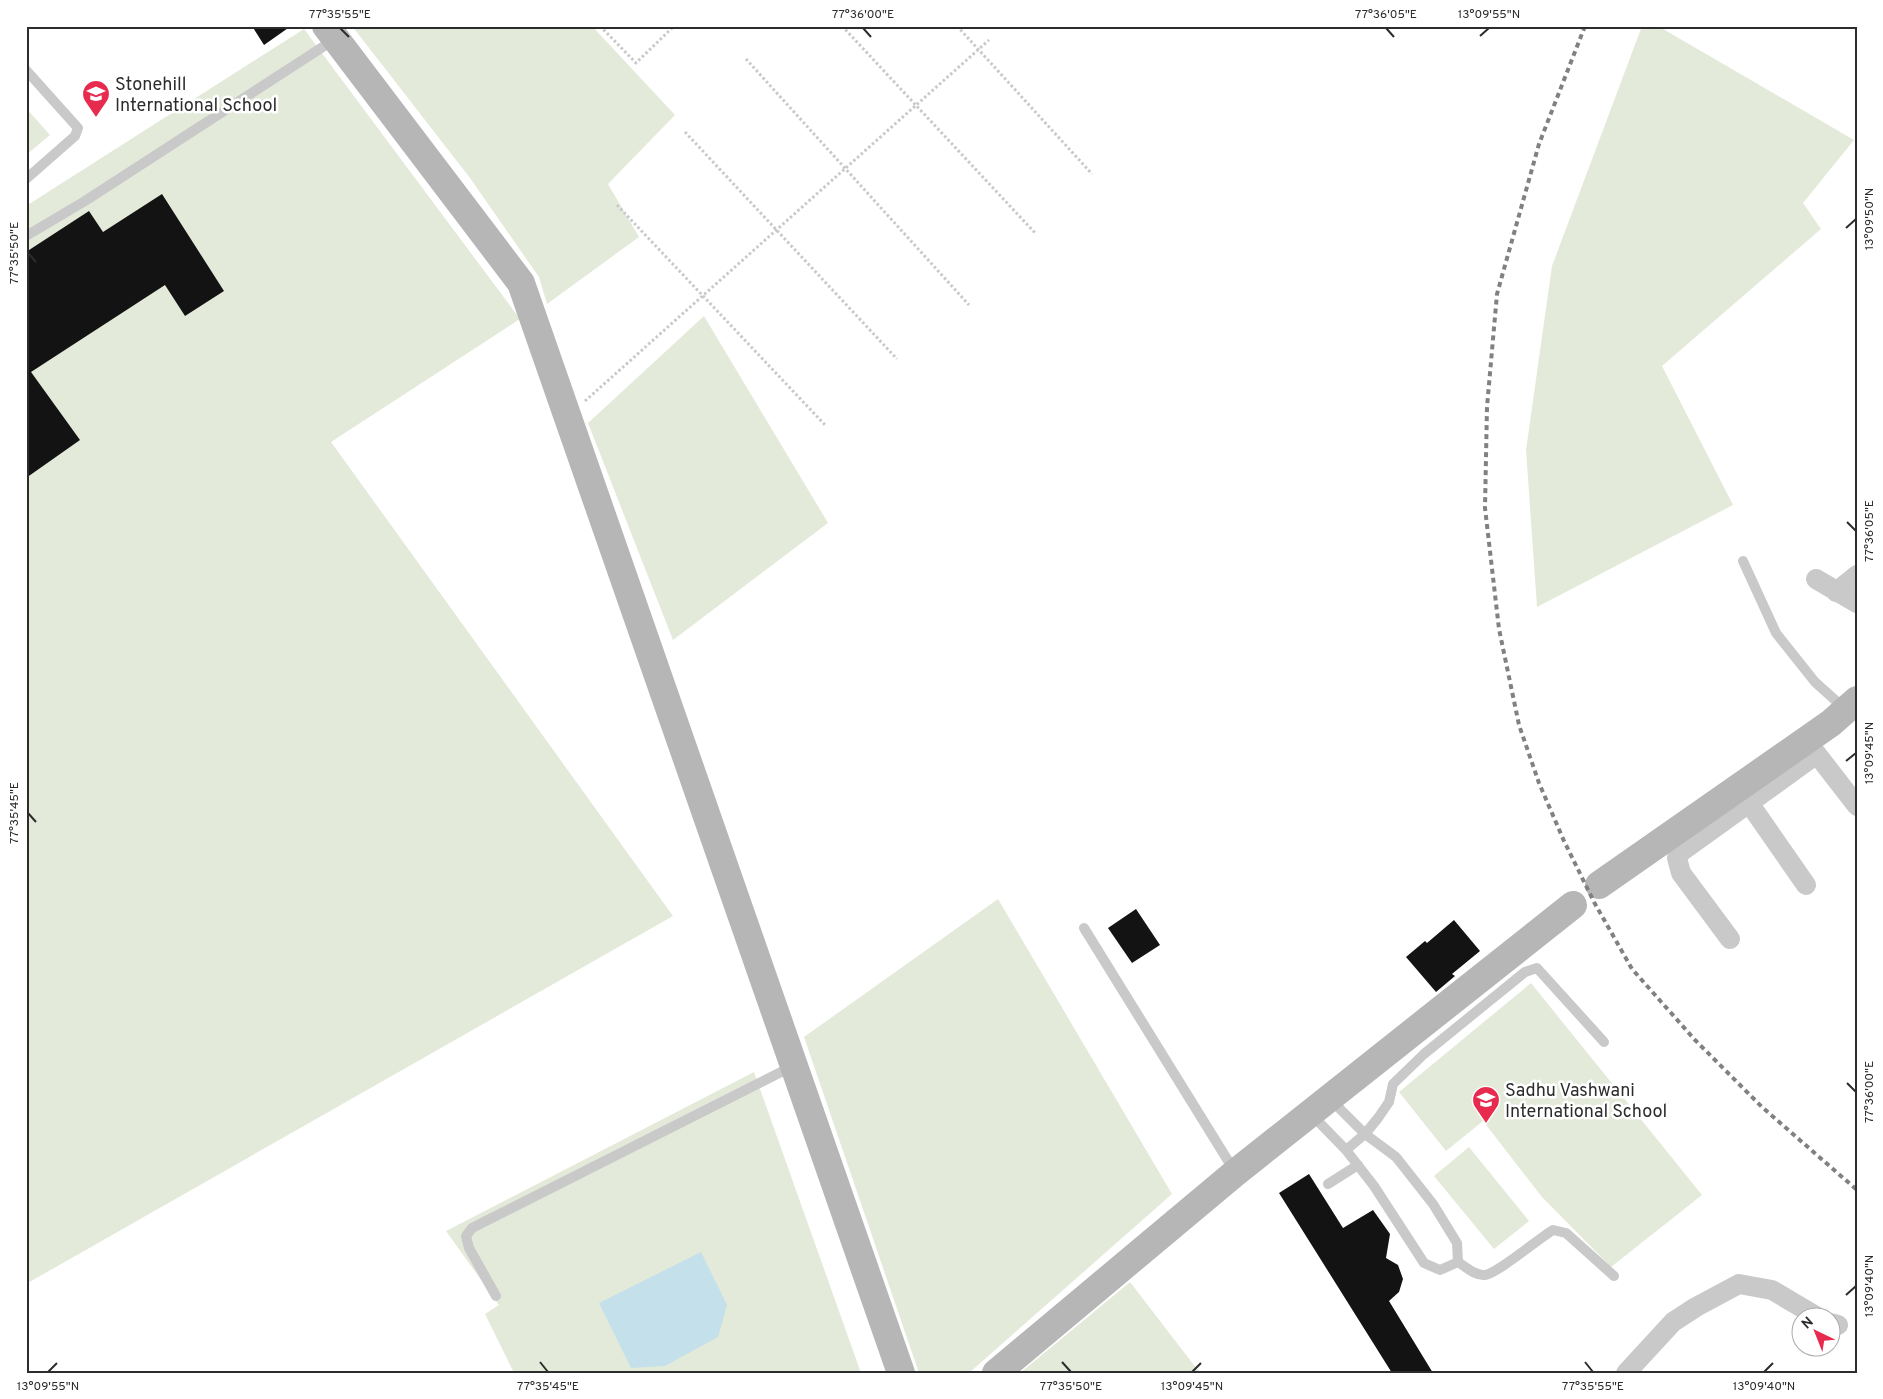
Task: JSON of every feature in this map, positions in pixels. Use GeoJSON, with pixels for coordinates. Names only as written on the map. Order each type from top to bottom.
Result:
{"type":"FeatureCollection","features":[{"type":"Feature","properties":{"kind":"main road"},"geometry":{"type":"LineString","coordinates":[[331,32],[521,283],[900,1373]]}},
{"type":"Feature","properties":{"kind":"main road"},"geometry":{"type":"LineString","coordinates":[[1599,885],[1812,747],[1830,723],[1851,705]]}},
{"type":"Feature","properties":{"kind":"main road"},"geometry":{"type":"LineString","coordinates":[[996,1373],[1235,1173],[1573,905]]}},
{"type":"Feature","properties":{"kind":"street"},"geometry":{"type":"LineString","coordinates":[[1836,592],[1857,575]]}},
{"type":"Feature","properties":{"kind":"street"},"geometry":{"type":"LineString","coordinates":[[1816,579],[1857,604]]}},
{"type":"Feature","properties":{"kind":"street"},"geometry":{"type":"LineString","coordinates":[[1730,939],[1680,873],[1677,858],[1681,852],[1749,803],[1812,747],[1857,806]]}},
{"type":"Feature","properties":{"kind":"street"},"geometry":{"type":"LineString","coordinates":[[1749,803],[1806,885]]}},
{"type":"Feature","properties":{"kind":"street"},"geometry":{"type":"LineString","coordinates":[[1626,1373],[1673,1322],[1696,1307],[1739,1284],[1772,1290],[1799,1306]]}},
{"type":"Feature","properties":{"kind":"lane"},"geometry":{"type":"LineString","coordinates":[[26,236],[85,201],[331,32]]}},
{"type":"Feature","properties":{"kind":"lane"},"geometry":{"type":"LineString","coordinates":[[26,70],[78,128],[75,136],[26,179]]}},
{"type":"Feature","properties":{"kind":"lane"},"geometry":{"type":"LineString","coordinates":[[1744,561],[1776,633],[1815,682],[1851,705]]}},
{"type":"Feature","properties":{"kind":"lane"},"geometry":{"type":"LineString","coordinates":[[1084,928],[1235,1173]]}},
{"type":"Feature","properties":{"kind":"lane"},"geometry":{"type":"LineString","coordinates":[[1346,1150],[1365,1134],[1389,1102],[1393,1084],[1424,1054],[1525,972],[1537,968],[1604,1042]]}},
{"type":"Feature","properties":{"kind":"lane"},"geometry":{"type":"LineString","coordinates":[[496,1296],[469,1248],[466,1236],[472,1228],[793,1065]]}},
{"type":"Feature","properties":{"kind":"lane"},"geometry":{"type":"LineString","coordinates":[[1320,1106],[1365,1134],[1396,1157],[1433,1204],[1457,1243],[1458,1262]]}},
{"type":"Feature","properties":{"kind":"lane"},"geometry":{"type":"LineString","coordinates":[[1320,1106],[1346,1150],[1374,1186],[1424,1263],[1440,1270],[1458,1262]]}},
{"type":"Feature","properties":{"kind":"lane"},"geometry":{"type":"LineString","coordinates":[[1328,1184],[1358,1165]]}},
{"type":"Feature","properties":{"kind":"lane"},"geometry":{"type":"LineString","coordinates":[[1458,1262],[1479,1274],[1484,1275],[1496,1272],[1540,1237],[1553,1230],[1566,1233],[1614,1276]]}},
{"type":"Feature","properties":{"kind":"path"},"geometry":{"type":"LineString","coordinates":[[600,26],[636,64],[674,26]]}},
{"type":"Feature","properties":{"kind":"path"},"geometry":{"type":"LineString","coordinates":[[842,26],[1036,234]]}},
{"type":"Feature","properties":{"kind":"path"},"geometry":{"type":"LineString","coordinates":[[957,26],[1092,174]]}},
{"type":"Feature","properties":{"kind":"path"},"geometry":{"type":"LineString","coordinates":[[567,416],[989,40]]}},
{"type":"Feature","properties":{"kind":"path"},"geometry":{"type":"LineString","coordinates":[[746,59],[969,305]]}},
{"type":"Feature","properties":{"kind":"path"},"geometry":{"type":"LineString","coordinates":[[685,132],[897,359]]}},
{"type":"Feature","properties":{"kind":"path"},"geometry":{"type":"LineString","coordinates":[[618,205],[826,426]]}},
{"type":"Feature","properties":{"kind":"green space"},"geometry":{"type":"Polygon","coordinates":[[[352,26],[592,26],[675,115],[608,184],[639,237],[547,304],[539,277],[470,178],[352,26]]]}},
{"type":"Feature","properties":{"kind":"green space"},"geometry":{"type":"Polygon","coordinates":[[[1642,26],[1658,26],[1854,140],[1803,203],[1821,229],[1662,366],[1733,505],[1537,607],[1526,450],[1552,266],[1642,26]]]}},
{"type":"Feature","properties":{"kind":"green space"},"geometry":{"type":"Polygon","coordinates":[[[304,29],[520,319],[331,442],[673,916],[26,1284],[26,206],[304,29]]]}},
{"type":"Feature","properties":{"kind":"green space"},"geometry":{"type":"Polygon","coordinates":[[[26,108],[50,135],[26,155],[26,108]]]}},
{"type":"Feature","properties":{"kind":"green space"},"geometry":{"type":"Polygon","coordinates":[[[704,316],[828,523],[673,640],[588,423],[704,316]]]}},
{"type":"Feature","properties":{"kind":"green space"},"geometry":{"type":"Polygon","coordinates":[[[998,899],[1172,1194],[969,1373],[919,1373],[804,1037],[998,899]]]}},
{"type":"Feature","properties":{"kind":"green space"},"geometry":{"type":"Polygon","coordinates":[[[1531,983],[1702,1195],[1611,1267],[1542,1197],[1483,1121],[1446,1151],[1399,1092],[1531,983]]]}},
{"type":"Feature","properties":{"kind":"green space"},"geometry":{"type":"Polygon","coordinates":[[[754,1072],[861,1373],[514,1373],[485,1314],[499,1305],[446,1231],[754,1072]]]}},
{"type":"Feature","properties":{"kind":"green space"},"geometry":{"type":"Polygon","coordinates":[[[1469,1147],[1529,1221],[1494,1249],[1434,1176],[1469,1147]]]}},
{"type":"Feature","properties":{"kind":"green space"},"geometry":{"type":"Polygon","coordinates":[[[1130,1282],[1200,1373],[1020,1373],[1130,1282]]]}},
{"type":"Feature","properties":{"kind":"water"},"geometry":{"type":"Polygon","coordinates":[[[701,1252],[727,1305],[718,1337],[665,1366],[631,1368],[599,1303],[701,1252]]]}},
{"type":"Feature","properties":{"kind":"building"},"geometry":{"type":"Polygon","coordinates":[[[252,26],[291,26],[264,45],[252,26]]]}},
{"type":"Feature","properties":{"kind":"building"},"geometry":{"type":"Polygon","coordinates":[[[162,194],[224,291],[185,316],[165,285],[31,372],[80,440],[26,478],[26,252],[89,211],[103,232],[162,194]]]}},
{"type":"Feature","properties":{"kind":"building"},"geometry":{"type":"Polygon","coordinates":[[[1136,909],[1160,945],[1132,963],[1108,928],[1136,909]]]}},
{"type":"Feature","properties":{"kind":"building"},"geometry":{"type":"Polygon","coordinates":[[[1454,920],[1480,951],[1452,974],[1455,976],[1436,992],[1406,957],[1425,941],[1427,943],[1454,920]]]}},
{"type":"Feature","properties":{"kind":"building"},"geometry":{"type":"Polygon","coordinates":[[[1309,1174],[1343,1228],[1373,1210],[1390,1234],[1386,1258],[1398,1265],[1403,1279],[1399,1292],[1389,1301],[1433,1373],[1392,1373],[1279,1193],[1309,1174]]]}},
{"type":"Feature","properties":{"kind":"railway"},"geometry":{"type":"LineString","coordinates":[[1585,26],[1539,144],[1497,294],[1487,407],[1485,508],[1499,629],[1519,725],[1539,783],[1564,841],[1594,902],[1632,969],[1695,1040],[1762,1107],[1857,1190]]}},
{"type":"Feature","properties":{"kind":"place","name":"Stonehill International School"},"geometry":{"type":"Point","coordinates":[96,118]}},
{"type":"Feature","properties":{"kind":"place","name":"Sadhu Vashwani International School"},"geometry":{"type":"Point","coordinates":[1486,1124]}}]}
